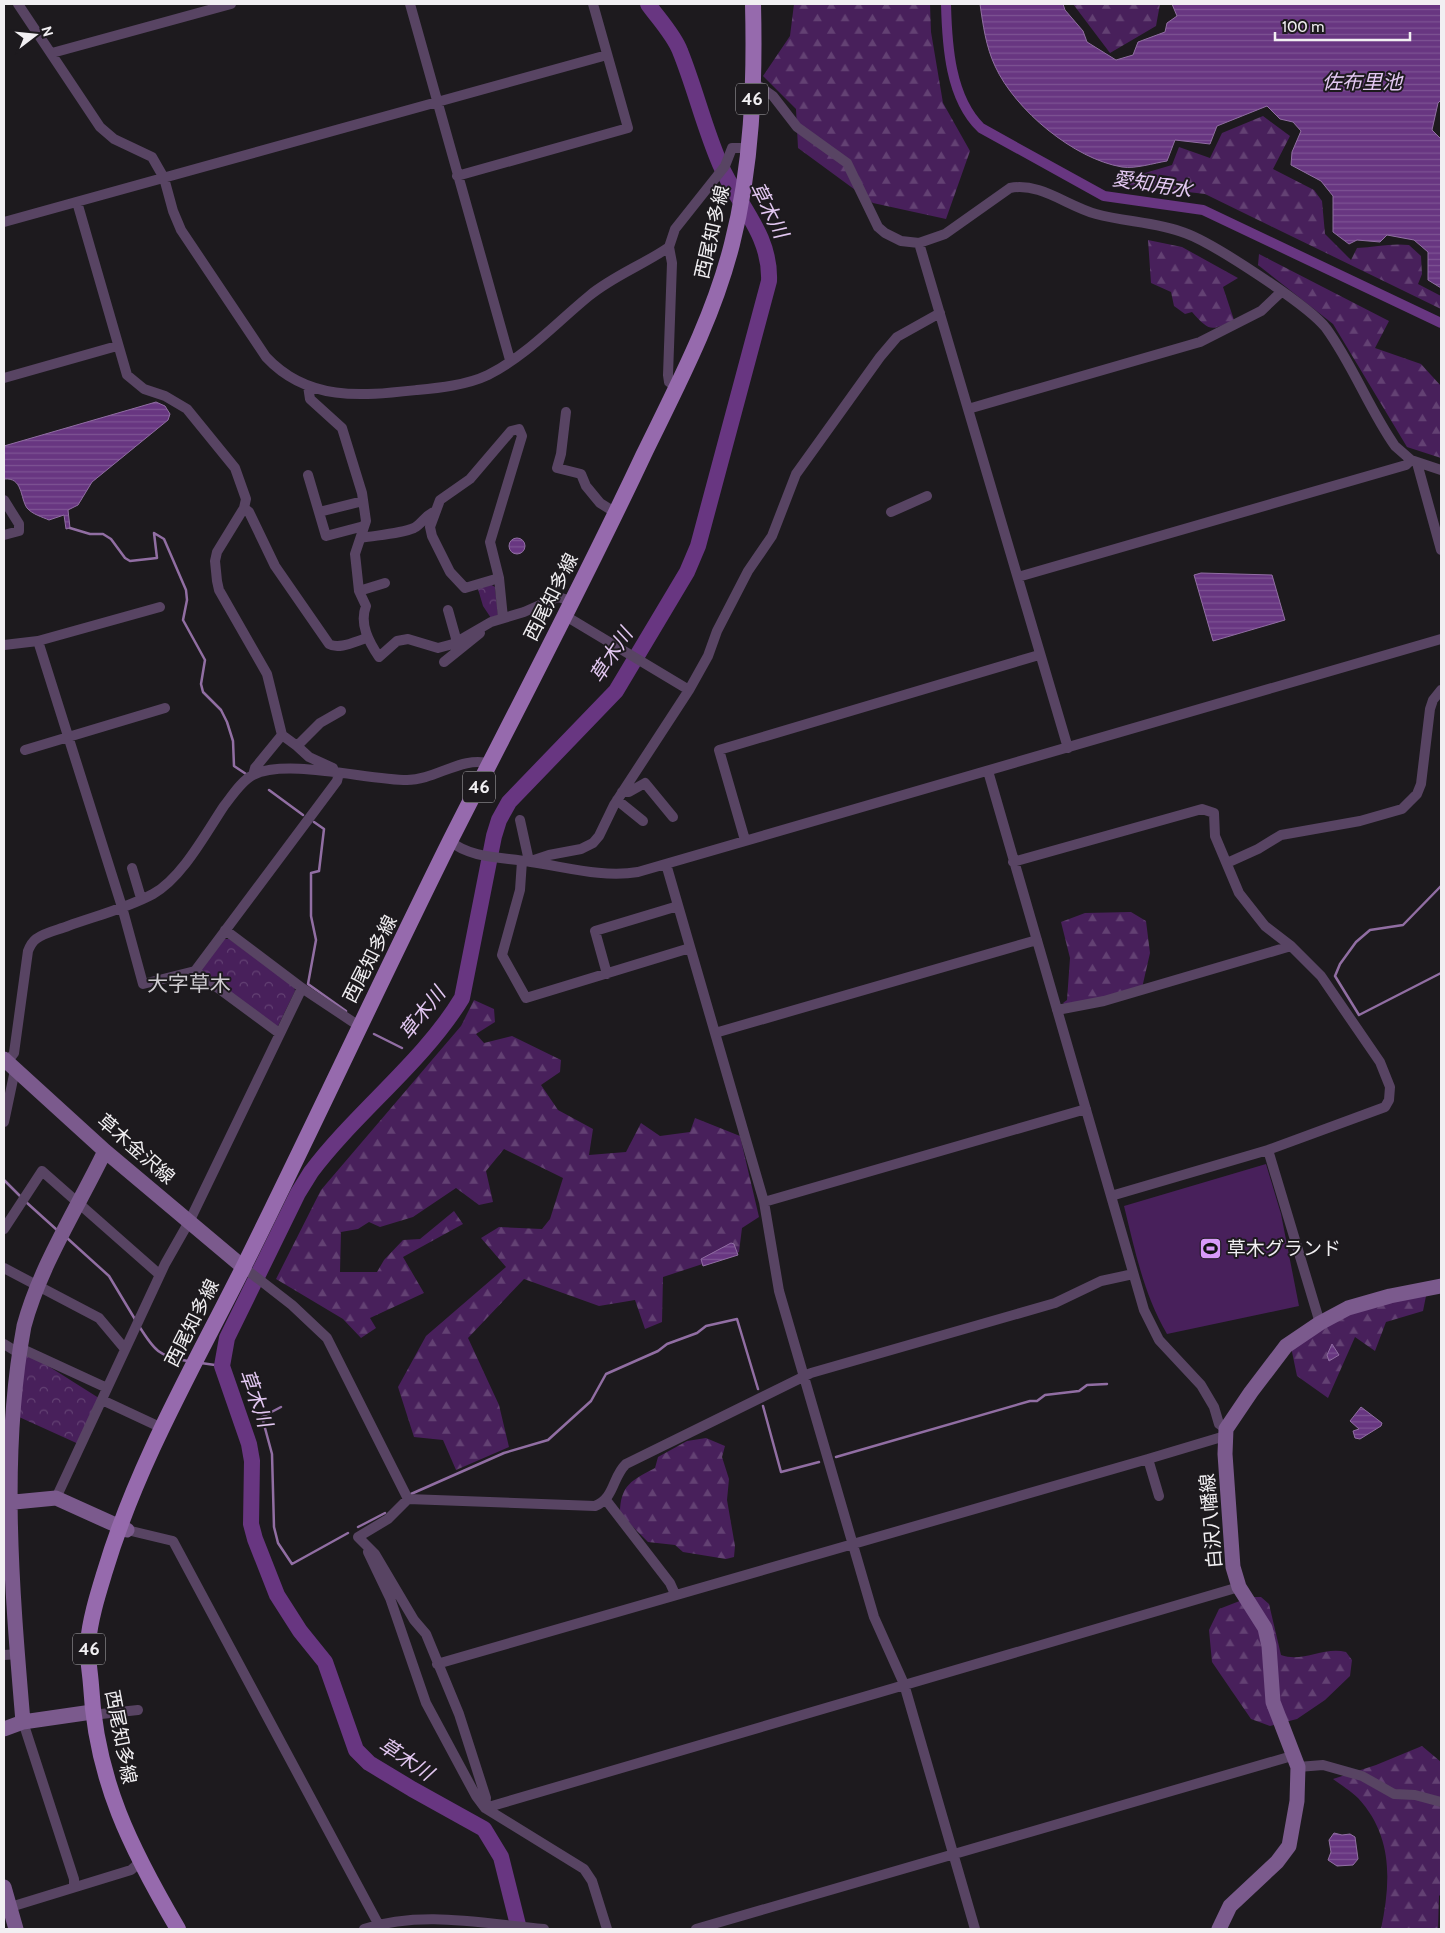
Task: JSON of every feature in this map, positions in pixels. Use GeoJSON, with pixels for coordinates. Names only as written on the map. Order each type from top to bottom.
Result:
{"type":"FeatureCollection","features":[{"type":"Feature","properties":{"kind":"main road","name":"西尾知多線"},"geometry":{"type":"LineString","coordinates":[[178,1929],[139,1863],[110,1789],[92,1712],[88,1644],[96,1599],[162,1428],[194,1364],[247,1271],[359,1026],[450,841],[491,764],[616,513],[707,323],[720,288],[741,201],[749,148],[753,82],[753,4]]}},
{"type":"Feature","properties":{"kind":"main road","name":"草木金沢線"},"geometry":{"type":"LineString","coordinates":[[9,1063],[105,1151],[190,1220],[247,1271]]}},
{"type":"Feature","properties":{"kind":"main road"},"geometry":{"type":"LineString","coordinates":[[23,1722],[11,1654],[4,1503],[6,1412],[13,1348],[62,1235],[105,1151]]}},
{"type":"Feature","properties":{"kind":"main road"},"geometry":{"type":"LineString","coordinates":[[1226,1433],[1251,1392],[1286,1346],[1320,1323],[1348,1308],[1390,1296],[1441,1286]]}},
{"type":"Feature","properties":{"kind":"main road","name":"白沢八幡線"},"geometry":{"type":"LineString","coordinates":[[1220,1929],[1230,1906],[1277,1862],[1288,1846],[1297,1801],[1295,1761],[1273,1702],[1269,1646],[1265,1628],[1239,1587],[1233,1567],[1226,1433]]}},
{"type":"Feature","properties":{"kind":"main road"},"geometry":{"type":"LineString","coordinates":[[4,1503],[56,1498],[123,1528]]}},
{"type":"Feature","properties":{"kind":"main road"},"geometry":{"type":"LineString","coordinates":[[4,1729],[23,1722],[92,1712]]}},
{"type":"Feature","properties":{"kind":"main road"},"geometry":{"type":"LineString","coordinates":[[4,1887],[7,1908],[16,1929]]}},
{"type":"Feature","properties":{"kind":"street"},"geometry":{"type":"LineString","coordinates":[[18,4],[100,127],[114,139],[152,157],[164,178],[173,211],[181,230],[266,357],[278,370],[308,386],[343,394],[364,396],[441,387],[487,376],[551,331],[588,297],[608,282],[669,247]]}},
{"type":"Feature","properties":{"kind":"street"},"geometry":{"type":"LineString","coordinates":[[52,53],[230,4]]}},
{"type":"Feature","properties":{"kind":"street"},"geometry":{"type":"LineString","coordinates":[[410,4],[510,360]]}},
{"type":"Feature","properties":{"kind":"street"},"geometry":{"type":"LineString","coordinates":[[457,176],[628,128],[593,4]]}},
{"type":"Feature","properties":{"kind":"street"},"geometry":{"type":"LineString","coordinates":[[4,222],[607,55]]}},
{"type":"Feature","properties":{"kind":"street"},"geometry":{"type":"LineString","coordinates":[[753,82],[773,96],[797,127],[847,163],[874,220],[885,234],[901,241],[919,243],[945,234],[1010,188],[1022,186],[1037,189],[1085,211],[1185,233],[1213,248],[1281,292],[1325,327],[1371,402],[1388,435],[1414,462],[1441,550]]}},
{"type":"Feature","properties":{"kind":"street"},"geometry":{"type":"LineString","coordinates":[[676,387],[669,382],[668,375],[672,263],[669,247],[674,229],[725,166],[732,148],[749,148]]}},
{"type":"Feature","properties":{"kind":"street"},"geometry":{"type":"LineString","coordinates":[[38,641],[122,907],[143,984],[194,971],[337,781],[336,773],[333,768],[309,758],[282,735],[267,674],[219,590],[216,581],[215,561],[217,552],[244,508],[246,499],[244,490],[234,468],[206,434],[197,419],[173,399],[144,389],[134,382],[123,367],[77,202]]}},
{"type":"Feature","properties":{"kind":"street"},"geometry":{"type":"LineString","coordinates":[[919,243],[1068,748]]}},
{"type":"Feature","properties":{"kind":"street"},"geometry":{"type":"LineString","coordinates":[[968,409],[1200,342],[1261,311],[1281,292]]}},
{"type":"Feature","properties":{"kind":"street"},"geometry":{"type":"LineString","coordinates":[[527,861],[581,849],[593,843],[599,836],[619,796],[689,690],[708,656],[717,630],[748,572],[772,536],[796,474],[863,380],[897,337],[940,313]]}},
{"type":"Feature","properties":{"kind":"street"},"geometry":{"type":"LineString","coordinates":[[4,378],[118,346]]}},
{"type":"Feature","properties":{"kind":"street"},"geometry":{"type":"LineString","coordinates":[[308,386],[310,399],[342,428],[363,501],[366,521],[356,554],[359,591],[366,606],[363,613],[367,638],[379,657],[397,641],[408,640],[438,648],[457,642],[482,627],[558,597],[568,608],[628,652],[689,690]]}},
{"type":"Feature","properties":{"kind":"street"},"geometry":{"type":"LineString","coordinates":[[566,412],[561,454],[557,468],[581,474],[586,486],[600,502],[616,513]]}},
{"type":"Feature","properties":{"kind":"street"},"geometry":{"type":"LineString","coordinates":[[498,578],[465,588],[450,572],[432,536],[430,527],[440,500],[470,480],[511,431],[519,429],[522,436],[490,542],[498,578],[503,618]]}},
{"type":"Feature","properties":{"kind":"street"},"geometry":{"type":"LineString","coordinates":[[1018,577],[1414,462],[1441,470]]}},
{"type":"Feature","properties":{"kind":"street"},"geometry":{"type":"LineString","coordinates":[[308,476],[326,536],[364,526]]}},
{"type":"Feature","properties":{"kind":"street"},"geometry":{"type":"LineString","coordinates":[[891,512],[927,496]]}},
{"type":"Feature","properties":{"kind":"street"},"geometry":{"type":"LineString","coordinates":[[4,500],[19,524],[19,531],[4,535]]}},
{"type":"Feature","properties":{"kind":"street"},"geometry":{"type":"LineString","coordinates":[[319,512],[363,501]]}},
{"type":"Feature","properties":{"kind":"street"},"geometry":{"type":"LineString","coordinates":[[244,508],[249,512],[275,566],[329,644],[332,646],[344,645],[367,638]]}},
{"type":"Feature","properties":{"kind":"street"},"geometry":{"type":"LineString","coordinates":[[361,538],[413,528],[421,523],[429,513],[436,511]]}},
{"type":"Feature","properties":{"kind":"street"},"geometry":{"type":"LineString","coordinates":[[359,591],[382,585],[385,582]]}},
{"type":"Feature","properties":{"kind":"street"},"geometry":{"type":"LineString","coordinates":[[4,645],[38,641],[160,607]]}},
{"type":"Feature","properties":{"kind":"street"},"geometry":{"type":"LineString","coordinates":[[448,610],[457,642]]}},
{"type":"Feature","properties":{"kind":"street"},"geometry":{"type":"LineString","coordinates":[[444,662],[476,638],[482,627]]}},
{"type":"Feature","properties":{"kind":"street"},"geometry":{"type":"LineString","coordinates":[[450,841],[458,848],[478,854],[551,866],[621,874],[666,864],[1441,639]]}},
{"type":"Feature","properties":{"kind":"street"},"geometry":{"type":"LineString","coordinates":[[745,840],[719,750],[1039,655]]}},
{"type":"Feature","properties":{"kind":"street"},"geometry":{"type":"LineString","coordinates":[[1227,863],[1258,849],[1281,835],[1360,821],[1402,808],[1410,802],[1421,784],[1430,709],[1433,700],[1441,690]]}},
{"type":"Feature","properties":{"kind":"street"},"geometry":{"type":"LineString","coordinates":[[25,750],[165,708]]}},
{"type":"Feature","properties":{"kind":"street"},"geometry":{"type":"LineString","coordinates":[[297,746],[320,723],[341,711]]}},
{"type":"Feature","properties":{"kind":"street"},"geometry":{"type":"LineString","coordinates":[[4,1122],[9,1063],[14,1053],[28,951],[31,944],[43,935],[122,907],[152,894],[173,876],[236,791],[253,775],[255,768],[282,735]]}},
{"type":"Feature","properties":{"kind":"street"},"geometry":{"type":"LineString","coordinates":[[253,775],[286,769],[408,780],[429,778],[467,762],[480,761],[491,764]]}},
{"type":"Feature","properties":{"kind":"street"},"geometry":{"type":"LineString","coordinates":[[438,1664],[675,1594],[1148,1459],[1226,1433],[1219,1424],[1214,1407],[1202,1385],[1159,1340],[1144,1310],[988,771]]}},
{"type":"Feature","properties":{"kind":"street"},"geometry":{"type":"LineString","coordinates":[[619,796],[645,783],[673,817]]}},
{"type":"Feature","properties":{"kind":"street"},"geometry":{"type":"LineString","coordinates":[[619,796],[643,821]]}},
{"type":"Feature","properties":{"kind":"street"},"geometry":{"type":"LineString","coordinates":[[1013,862],[1202,809],[1214,813],[1215,836],[1231,876],[1246,903],[1266,926],[1291,946],[1321,976],[1380,1062],[1390,1087],[1390,1100],[1385,1107],[1268,1150],[1111,1196]]}},
{"type":"Feature","properties":{"kind":"street"},"geometry":{"type":"LineString","coordinates":[[520,820],[527,861],[502,955],[526,998],[690,948]]}},
{"type":"Feature","properties":{"kind":"street"},"geometry":{"type":"LineString","coordinates":[[666,864],[764,1202],[780,1291],[874,1617],[904,1684],[975,1929]]}},
{"type":"Feature","properties":{"kind":"street"},"geometry":{"type":"LineString","coordinates":[[132,868],[141,898]]}},
{"type":"Feature","properties":{"kind":"street"},"geometry":{"type":"LineString","coordinates":[[607,974],[595,931],[678,906]]}},
{"type":"Feature","properties":{"kind":"street"},"geometry":{"type":"LineString","coordinates":[[225,930],[302,988],[359,1026]]}},
{"type":"Feature","properties":{"kind":"street"},"geometry":{"type":"LineString","coordinates":[[715,1033],[1037,940]]}},
{"type":"Feature","properties":{"kind":"street"},"geometry":{"type":"LineString","coordinates":[[1057,1010],[1104,1001],[1291,946]]}},
{"type":"Feature","properties":{"kind":"street"},"geometry":{"type":"LineString","coordinates":[[194,971],[279,1034]]}},
{"type":"Feature","properties":{"kind":"street"},"geometry":{"type":"LineString","coordinates":[[56,1498],[160,1275],[190,1220],[302,988]]}},
{"type":"Feature","properties":{"kind":"street"},"geometry":{"type":"LineString","coordinates":[[764,1202],[1086,1110]]}},
{"type":"Feature","properties":{"kind":"street"},"geometry":{"type":"LineString","coordinates":[[1268,1150],[1320,1323]]}},
{"type":"Feature","properties":{"kind":"street"},"geometry":{"type":"LineString","coordinates":[[4,1229],[42,1171],[80,1202],[160,1275]]}},
{"type":"Feature","properties":{"kind":"street"},"geometry":{"type":"LineString","coordinates":[[4,1268],[99,1318],[125,1349]]}},
{"type":"Feature","properties":{"kind":"street"},"geometry":{"type":"LineString","coordinates":[[247,1271],[263,1282],[327,1338],[408,1499]]}},
{"type":"Feature","properties":{"kind":"street"},"geometry":{"type":"LineString","coordinates":[[485,1808],[486,1798],[478,1769],[459,1714],[426,1634],[414,1620],[375,1554],[358,1537],[388,1519],[408,1499],[588,1507],[606,1500],[626,1464],[805,1375],[1054,1303],[1101,1281],[1133,1274]]}},
{"type":"Feature","properties":{"kind":"street"},"geometry":{"type":"LineString","coordinates":[[13,1348],[107,1388]]}},
{"type":"Feature","properties":{"kind":"street"},"geometry":{"type":"LineString","coordinates":[[102,1400],[162,1428]]}},
{"type":"Feature","properties":{"kind":"street"},"geometry":{"type":"LineString","coordinates":[[1148,1459],[1159,1496]]}},
{"type":"Feature","properties":{"kind":"street"},"geometry":{"type":"LineString","coordinates":[[606,1500],[670,1583],[675,1594]]}},
{"type":"Feature","properties":{"kind":"street"},"geometry":{"type":"LineString","coordinates":[[123,1528],[173,1541],[379,1927]]}},
{"type":"Feature","properties":{"kind":"street"},"geometry":{"type":"LineString","coordinates":[[366,1546],[390,1598],[426,1703],[461,1769],[485,1808],[584,1869],[592,1881],[607,1929]]}},
{"type":"Feature","properties":{"kind":"street"},"geometry":{"type":"LineString","coordinates":[[485,1808],[1239,1587]]}},
{"type":"Feature","properties":{"kind":"street"},"geometry":{"type":"LineString","coordinates":[[92,1712],[101,1714],[138,1710]]}},
{"type":"Feature","properties":{"kind":"street"},"geometry":{"type":"LineString","coordinates":[[23,1722],[74,1878],[74,1886]]}},
{"type":"Feature","properties":{"kind":"street"},"geometry":{"type":"LineString","coordinates":[[696,1929],[953,1854],[1295,1761],[1323,1765],[1362,1776],[1394,1794],[1415,1795],[1441,1802]]}},
{"type":"Feature","properties":{"kind":"street"},"geometry":{"type":"LineString","coordinates":[[7,1908],[130,1870],[139,1863]]}},
{"type":"Feature","properties":{"kind":"street"},"geometry":{"type":"LineString","coordinates":[[364,1929],[421,1919],[544,1929]]}},
{"type":"Feature","properties":{"kind":"green space"},"geometry":{"type":"Polygon","coordinates":[[[794,4],[930,4],[931,32],[943,103],[970,151],[946,219],[873,203],[798,148],[796,109],[763,76],[790,36],[794,4]]]}},
{"type":"Feature","properties":{"kind":"green space"},"geometry":{"type":"Polygon","coordinates":[[[1073,4],[1160,4],[1156,26],[1110,53],[1073,4]]]}},
{"type":"Feature","properties":{"kind":"green space"},"geometry":{"type":"Polygon","coordinates":[[[1263,116],[1290,136],[1273,169],[1314,190],[1322,201],[1325,234],[1351,260],[1357,248],[1409,245],[1421,256],[1422,274],[1418,284],[1441,296],[1441,309],[1205,194],[1111,183],[1172,165],[1179,147],[1210,158],[1222,133],[1263,116]]]}},
{"type":"Feature","properties":{"kind":"green space"},"geometry":{"type":"Polygon","coordinates":[[[1148,240],[1182,247],[1238,278],[1223,287],[1234,320],[1211,328],[1192,312],[1185,314],[1174,306],[1171,292],[1151,283],[1148,240]]]}},
{"type":"Feature","properties":{"kind":"green space"},"geometry":{"type":"Polygon","coordinates":[[[1259,254],[1389,321],[1375,348],[1421,364],[1441,386],[1441,458],[1407,447],[1333,324],[1258,265],[1259,254]]]}},
{"type":"Feature","properties":{"kind":"green space"},"geometry":{"type":"Polygon","coordinates":[[[490,584],[495,587],[498,615],[491,618],[483,606],[478,589],[490,584]]]}},
{"type":"Feature","properties":{"kind":"green space"},"geometry":{"type":"Polygon","coordinates":[[[1131,912],[1146,921],[1150,953],[1142,988],[1067,1006],[1063,1003],[1067,1000],[1070,958],[1061,922],[1085,913],[1131,912]]]}},
{"type":"Feature","properties":{"kind":"green space"},"geometry":{"type":"Polygon","coordinates":[[[223,939],[229,939],[294,986],[295,991],[277,1028],[199,971],[223,939]]]}},
{"type":"Feature","properties":{"kind":"green space"},"geometry":{"type":"Polygon","coordinates":[[[474,1000],[494,1009],[495,1022],[476,1034],[484,1043],[512,1036],[561,1060],[560,1072],[541,1085],[558,1110],[593,1129],[589,1155],[626,1152],[641,1123],[660,1136],[690,1132],[695,1118],[740,1136],[759,1217],[742,1228],[739,1252],[663,1277],[662,1322],[645,1329],[635,1300],[599,1306],[524,1279],[468,1338],[499,1405],[509,1447],[456,1470],[443,1440],[414,1437],[398,1387],[426,1336],[506,1267],[481,1238],[499,1227],[542,1229],[550,1219],[563,1178],[504,1149],[486,1171],[493,1202],[479,1205],[456,1188],[413,1217],[380,1227],[369,1222],[358,1229],[341,1232],[340,1272],[377,1272],[384,1260],[403,1240],[420,1239],[454,1211],[463,1224],[403,1257],[424,1293],[370,1318],[376,1328],[361,1338],[343,1319],[276,1279],[321,1190],[461,1026],[474,1000]]]}},
{"type":"Feature","properties":{"kind":"green space","name":"草木グランド"},"geometry":{"type":"Polygon","coordinates":[[[1266,1164],[1281,1214],[1299,1306],[1167,1334],[1146,1288],[1124,1206],[1266,1164]]]}},
{"type":"Feature","properties":{"kind":"green space"},"geometry":{"type":"Polygon","coordinates":[[[1427,1291],[1423,1311],[1386,1322],[1375,1351],[1355,1337],[1328,1398],[1297,1376],[1291,1347],[1332,1319],[1427,1291]]]}},
{"type":"Feature","properties":{"kind":"green space"},"geometry":{"type":"Polygon","coordinates":[[[18,1347],[102,1400],[83,1446],[8,1412],[18,1347]]]}},
{"type":"Feature","properties":{"kind":"green space"},"geometry":{"type":"Polygon","coordinates":[[[706,1438],[725,1446],[722,1457],[729,1479],[727,1500],[735,1546],[734,1557],[726,1559],[683,1552],[675,1545],[648,1542],[620,1514],[622,1496],[625,1490],[634,1480],[655,1468],[658,1457],[687,1441],[706,1438]]]}},
{"type":"Feature","properties":{"kind":"green space"},"geometry":{"type":"Polygon","coordinates":[[[1250,1597],[1261,1597],[1269,1604],[1281,1655],[1297,1657],[1338,1651],[1346,1652],[1352,1660],[1350,1676],[1325,1700],[1297,1719],[1270,1726],[1251,1719],[1212,1662],[1209,1630],[1219,1609],[1250,1597]]]}},
{"type":"Feature","properties":{"kind":"green space"},"geometry":{"type":"Polygon","coordinates":[[[1422,1746],[1441,1762],[1441,1894],[1439,1896],[1438,1929],[1381,1929],[1387,1894],[1386,1860],[1383,1843],[1378,1828],[1358,1798],[1333,1779],[1376,1765],[1422,1746]]]}},
{"type":"Feature","properties":{"kind":"water","name":"佐布里池"},"geometry":{"type":"Polygon","coordinates":[[[980,4],[1063,4],[1065,10],[1083,31],[1087,42],[1116,60],[1133,55],[1138,42],[1165,32],[1167,23],[1177,16],[1172,4],[1441,4],[1441,100],[1438,103],[1432,130],[1441,139],[1441,288],[1428,280],[1428,252],[1414,240],[1387,235],[1380,242],[1357,240],[1349,244],[1333,232],[1333,196],[1321,181],[1291,165],[1292,152],[1301,131],[1293,122],[1280,119],[1267,106],[1217,126],[1210,144],[1175,140],[1167,161],[1122,167],[1085,154],[1066,143],[1031,115],[1004,83],[989,51],[980,4]]]}},
{"type":"Feature","properties":{"kind":"water"},"geometry":{"type":"Polygon","coordinates":[[[156,402],[165,406],[170,414],[168,420],[92,482],[78,505],[68,510],[70,528],[66,529],[64,515],[49,520],[32,512],[27,508],[15,481],[4,479],[4,446],[156,402]]]}},
{"type":"Feature","properties":{"kind":"water"},"geometry":{"type":"Polygon","coordinates":[[[517,538],[525,546],[517,554],[509,546],[517,538]]]}},
{"type":"Feature","properties":{"kind":"water"},"geometry":{"type":"Polygon","coordinates":[[[1201,573],[1272,575],[1285,620],[1213,641],[1194,575],[1201,573]]]}},
{"type":"Feature","properties":{"kind":"water"},"geometry":{"type":"Polygon","coordinates":[[[731,1243],[734,1244],[738,1255],[703,1266],[701,1259],[731,1243]]]}},
{"type":"Feature","properties":{"kind":"water"},"geometry":{"type":"Polygon","coordinates":[[[1332,1344],[1339,1355],[1329,1361],[1327,1355],[1332,1344]]]}},
{"type":"Feature","properties":{"kind":"water"},"geometry":{"type":"Polygon","coordinates":[[[1361,1407],[1382,1423],[1381,1426],[1360,1439],[1355,1438],[1353,1431],[1359,1429],[1350,1421],[1361,1407]]]}},
{"type":"Feature","properties":{"kind":"water"},"geometry":{"type":"Polygon","coordinates":[[[1334,1833],[1350,1834],[1355,1837],[1358,1859],[1353,1865],[1337,1866],[1328,1860],[1331,1852],[1329,1840],[1334,1833]]]}},
{"type":"Feature","properties":{"kind":"waterway","name":"草木川"},"geometry":{"type":"LineString","coordinates":[[519,1929],[501,1857],[484,1829],[369,1763],[356,1750],[325,1662],[300,1631],[277,1595],[255,1539],[251,1524],[252,1461],[249,1444],[222,1366],[227,1338],[298,1193],[311,1172],[348,1128],[429,1043],[462,998],[494,836],[499,820],[509,802],[616,691],[687,572],[698,546],[769,281],[768,264],[759,234],[720,164],[677,45],[648,4]]}},
{"type":"Feature","properties":{"kind":"waterway","name":"愛知用水"},"geometry":{"type":"LineString","coordinates":[[946,4],[952,70],[963,102],[981,128],[1104,196],[1203,210],[1441,323]]}},
{"type":"Feature","properties":{"kind":"waterway"},"geometry":{"type":"LineString","coordinates":[[70,528],[90,534],[103,534],[111,539],[125,558],[130,561],[157,558],[154,533],[164,539],[186,590],[187,600],[183,620],[205,660],[201,684],[203,692],[221,710],[233,741],[234,766],[246,774]]}},
{"type":"Feature","properties":{"kind":"waterway"},"geometry":{"type":"LineString","coordinates":[[269,790],[303,815]]}},
{"type":"Feature","properties":{"kind":"waterway"},"geometry":{"type":"LineString","coordinates":[[314,822],[324,829],[319,871],[311,873],[311,916],[316,940],[308,984],[346,1011]]}},
{"type":"Feature","properties":{"kind":"waterway"},"geometry":{"type":"LineString","coordinates":[[1441,886],[1403,925],[1370,930],[1356,942],[1340,964],[1335,976],[1359,1015],[1441,973]]}},
{"type":"Feature","properties":{"kind":"waterway"},"geometry":{"type":"LineString","coordinates":[[374,1034],[402,1048]]}},
{"type":"Feature","properties":{"kind":"waterway"},"geometry":{"type":"LineString","coordinates":[[4,1180],[22,1198]]}},
{"type":"Feature","properties":{"kind":"waterway"},"geometry":{"type":"LineString","coordinates":[[26,1202],[57,1230]]}},
{"type":"Feature","properties":{"kind":"waterway"},"geometry":{"type":"LineString","coordinates":[[67,1238],[109,1276],[136,1321]]}},
{"type":"Feature","properties":{"kind":"waterway"},"geometry":{"type":"LineString","coordinates":[[411,1494],[504,1453],[548,1440],[591,1401],[606,1374],[658,1351],[667,1344],[697,1333],[706,1326],[737,1319],[758,1389]]}},
{"type":"Feature","properties":{"kind":"waterway"},"geometry":{"type":"LineString","coordinates":[[139,1326],[153,1347],[158,1351],[170,1357],[188,1361]]}},
{"type":"Feature","properties":{"kind":"waterway"},"geometry":{"type":"LineString","coordinates":[[201,1363],[222,1366]]}},
{"type":"Feature","properties":{"kind":"waterway"},"geometry":{"type":"LineString","coordinates":[[836,1457],[1030,1401],[1037,1401],[1045,1395],[1079,1391],[1087,1385],[1107,1384]]}},
{"type":"Feature","properties":{"kind":"waterway"},"geometry":{"type":"LineString","coordinates":[[763,1406],[781,1472],[819,1462]]}},
{"type":"Feature","properties":{"kind":"waterway"},"geometry":{"type":"LineString","coordinates":[[281,1407],[262,1417],[272,1454],[274,1527],[278,1543],[292,1564],[348,1533]]}},
{"type":"Feature","properties":{"kind":"waterway"},"geometry":{"type":"LineString","coordinates":[[358,1527],[385,1513]]}},
{"type":"Feature","properties":{"kind":"place","name":"草木グランド"},"geometry":{"type":"Point","coordinates":[1211,1248]}},
{"type":"Feature","properties":{"kind":"district","name":"大字草木"},"geometry":{"type":"Point","coordinates":[189,983]}}]}
